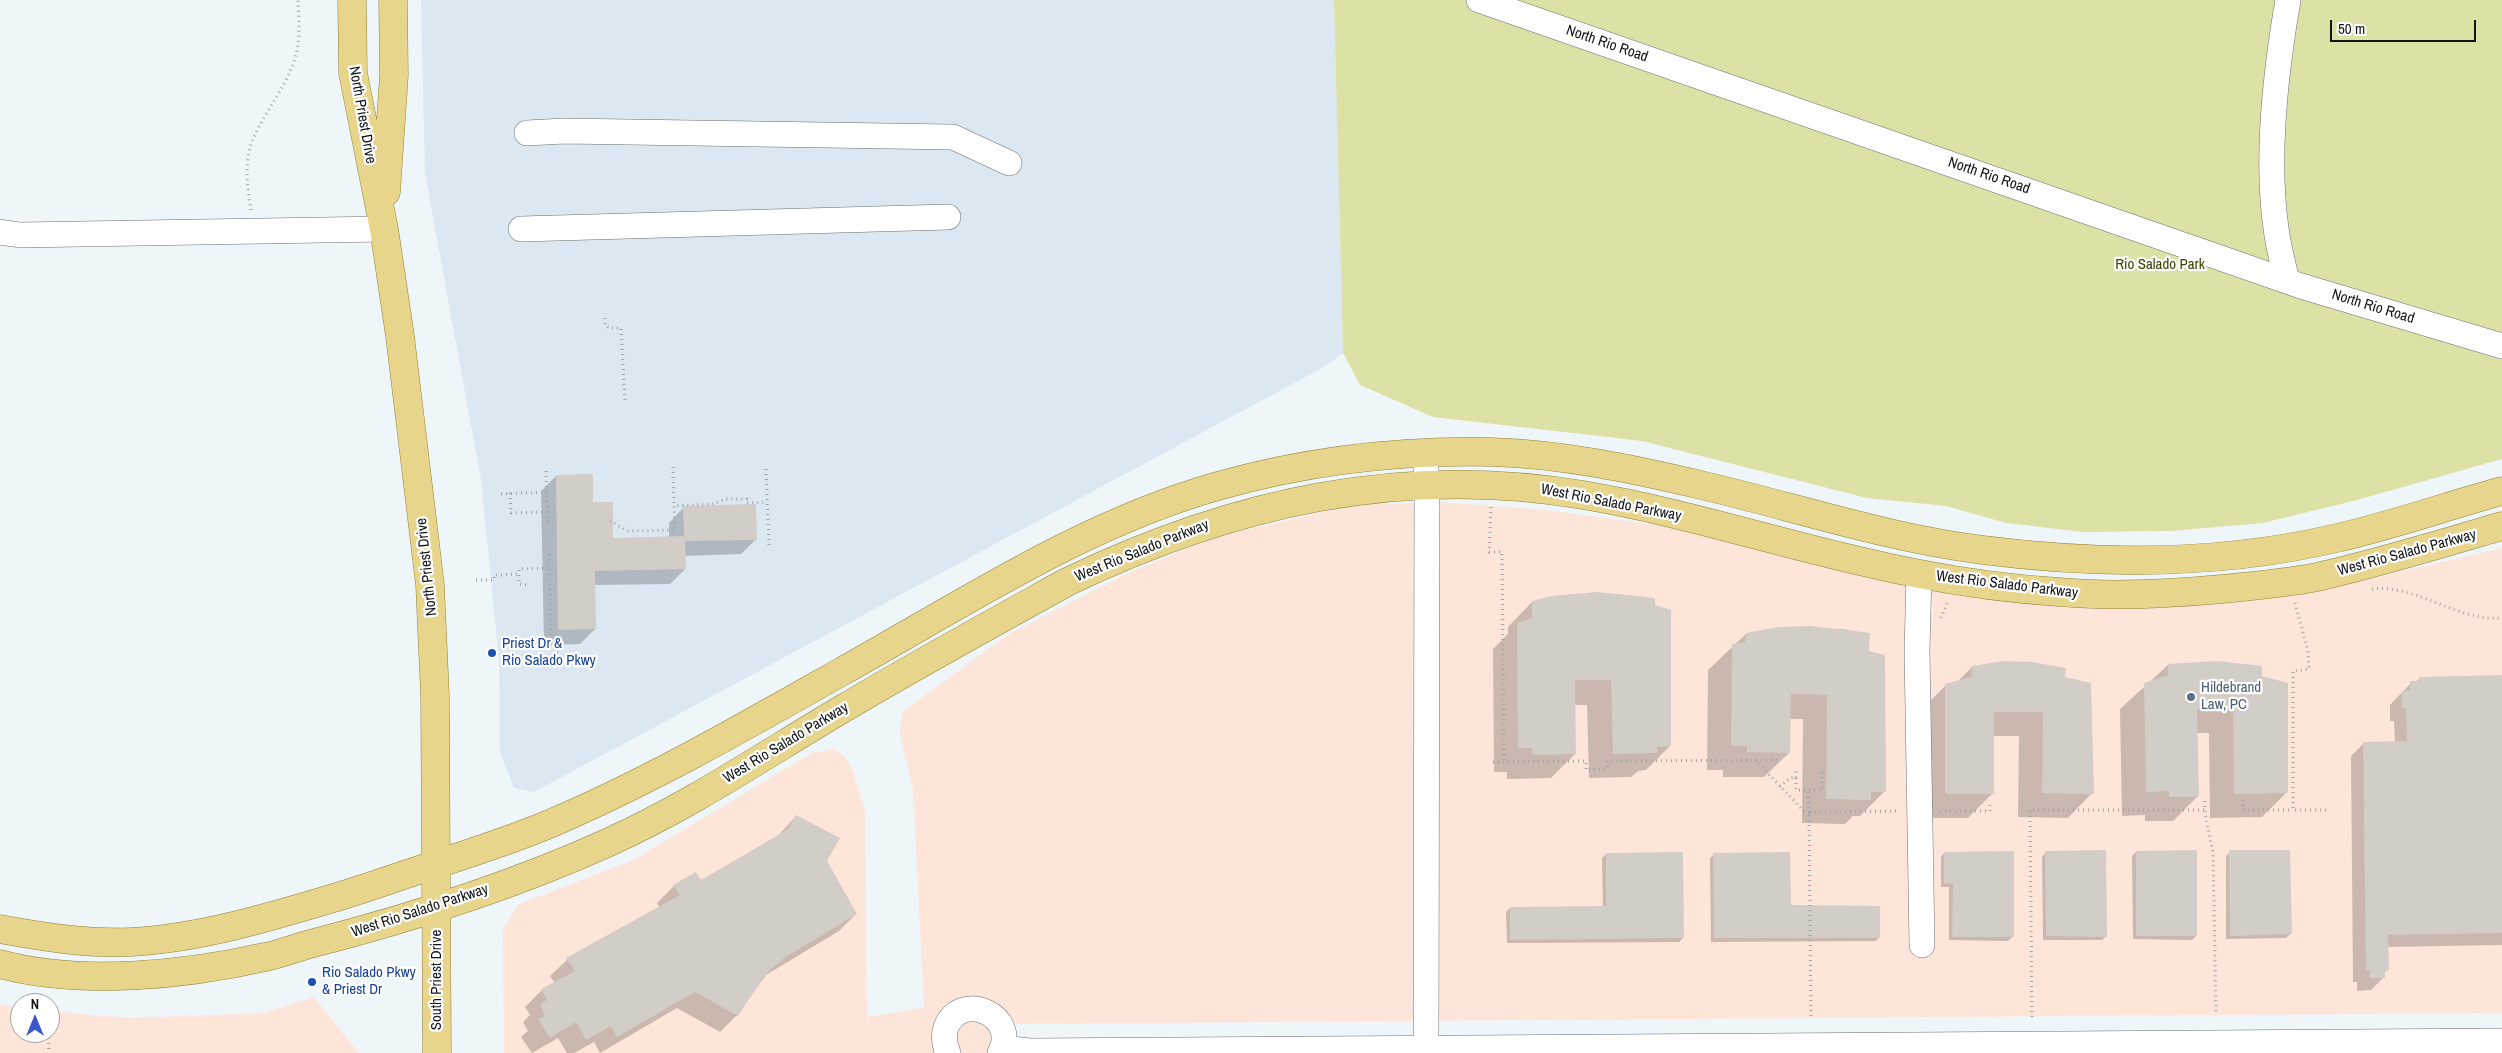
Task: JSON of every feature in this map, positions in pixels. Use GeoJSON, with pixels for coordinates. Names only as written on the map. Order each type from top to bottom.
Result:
{"type":"FeatureCollection","features":[{"type":"Feature","properties":{"kind":"main road","name":"North Priest Drive"},"geometry":{"type":"LineString","coordinates":[[352,0],[353,73],[384,229],[400,336],[430,585],[435,685],[437,907]]}},
{"type":"Feature","properties":{"kind":"main road","name":"North Priest Drive"},"geometry":{"type":"LineString","coordinates":[[384,229],[394,75],[393,0]]}},
{"type":"Feature","properties":{"kind":"main road"},"geometry":{"type":"LineString","coordinates":[[0,929],[74,940],[126,942],[161,939],[288,912],[377,885],[525,834],[615,795],[691,756],[1048,556],[1146,510],[1218,486],[1276,472],[1373,457],[1425,453],[1497,452],[1553,458],[1616,467],[1698,484],[1926,542],[2053,557],[2187,559],[2285,547],[2338,538],[2502,491]]}},
{"type":"Feature","properties":{"kind":"main road","name":"West Rio Salado Parkway"},"geometry":{"type":"LineString","coordinates":[[0,964],[34,970],[87,974],[147,975],[189,971],[268,956],[437,907],[522,877],[616,839],[665,815],[847,706],[1068,582],[1166,538],[1292,501],[1340,493],[1427,484],[1507,486],[1583,495],[1645,508],[1919,574],[2002,587],[2060,592],[2136,594],[2203,591],[2313,578],[2370,564],[2502,526]]}},
{"type":"Feature","properties":{"kind":"main road"},"geometry":{"type":"LineString","coordinates":[[1919,574],[1926,542]]}},
{"type":"Feature","properties":{"kind":"main road","name":"South Priest Drive"},"geometry":{"type":"LineString","coordinates":[[437,907],[437,1053]]}},
{"type":"Feature","properties":{"kind":"street","name":"North Rio Road"},"geometry":{"type":"LineString","coordinates":[[1479,0],[2287,281],[2502,346]]}},
{"type":"Feature","properties":{"kind":"street"},"geometry":{"type":"LineString","coordinates":[[2287,281],[2276,228],[2272,172],[2275,108],[2288,0]]}},
{"type":"Feature","properties":{"kind":"street"},"geometry":{"type":"LineString","coordinates":[[527,134],[564,131],[953,137],[1009,163]]}},
{"type":"Feature","properties":{"kind":"street"},"geometry":{"type":"LineString","coordinates":[[521,229],[948,216]]}},
{"type":"Feature","properties":{"kind":"street"},"geometry":{"type":"LineString","coordinates":[[0,232],[20,235],[384,229]]}},
{"type":"Feature","properties":{"kind":"street"},"geometry":{"type":"LineString","coordinates":[[1425,453],[1427,484],[1426,1047]]}},
{"type":"Feature","properties":{"kind":"street"},"geometry":{"type":"LineString","coordinates":[[1919,574],[1917,651],[1922,945]]}},
{"type":"Feature","properties":{"kind":"street"},"geometry":{"type":"LineString","coordinates":[[831,678],[847,706]]}},
{"type":"Feature","properties":{"kind":"street"},"geometry":{"type":"LineString","coordinates":[[948,1053],[944,1042],[948,1022],[955,1015],[972,1008],[982,1009],[998,1020],[1004,1038],[1001,1050],[1030,1052],[1426,1047],[1512,1050],[1996,1048],[2502,1041]]}},
{"type":"Feature","properties":{"kind":"path"},"geometry":{"type":"LineString","coordinates":[[254,232],[248,190],[248,161],[252,140],[294,61],[299,36],[298,0]]}},
{"type":"Feature","properties":{"kind":"path"},"geometry":{"type":"LineString","coordinates":[[605,318],[605,325],[609,328],[621,328],[625,401]]}},
{"type":"Feature","properties":{"kind":"path"},"geometry":{"type":"LineString","coordinates":[[610,521],[628,531],[675,530],[673,467]]}},
{"type":"Feature","properties":{"kind":"path"},"geometry":{"type":"LineString","coordinates":[[766,469],[769,545]]}},
{"type":"Feature","properties":{"kind":"path"},"geometry":{"type":"LineString","coordinates":[[546,470],[548,526]]}},
{"type":"Feature","properties":{"kind":"path"},"geometry":{"type":"LineString","coordinates":[[501,494],[547,492]]}},
{"type":"Feature","properties":{"kind":"path"},"geometry":{"type":"LineString","coordinates":[[510,493],[511,513],[548,512]]}},
{"type":"Feature","properties":{"kind":"path"},"geometry":{"type":"LineString","coordinates":[[674,506],[714,504],[725,499],[746,499],[747,503],[767,502]]}},
{"type":"Feature","properties":{"kind":"path"},"geometry":{"type":"LineString","coordinates":[[1491,506],[1489,552],[1502,552],[1504,762]]}},
{"type":"Feature","properties":{"kind":"path"},"geometry":{"type":"LineString","coordinates":[[549,554],[552,642],[562,661]]}},
{"type":"Feature","properties":{"kind":"path"},"geometry":{"type":"LineString","coordinates":[[526,585],[519,584],[519,570],[549,568]]}},
{"type":"Feature","properties":{"kind":"path"},"geometry":{"type":"LineString","coordinates":[[476,580],[494,580],[494,575],[519,574]]}},
{"type":"Feature","properties":{"kind":"path"},"geometry":{"type":"LineString","coordinates":[[2370,589],[2389,587],[2472,614],[2502,618]]}},
{"type":"Feature","properties":{"kind":"path"},"geometry":{"type":"LineString","coordinates":[[2293,810],[2293,671],[2309,669],[2308,651],[2294,600]]}},
{"type":"Feature","properties":{"kind":"path"},"geometry":{"type":"LineString","coordinates":[[1755,760],[1804,811],[1809,812],[1990,811],[1990,802]]}},
{"type":"Feature","properties":{"kind":"path"},"geometry":{"type":"LineString","coordinates":[[1493,762],[1586,761],[1586,770],[1598,770],[1607,769],[1607,761],[1780,760]]}},
{"type":"Feature","properties":{"kind":"path"},"geometry":{"type":"LineString","coordinates":[[1796,768],[1796,790],[1822,790],[1822,768]]}},
{"type":"Feature","properties":{"kind":"path"},"geometry":{"type":"LineString","coordinates":[[1780,786],[1790,778],[1796,778]]}},
{"type":"Feature","properties":{"kind":"path"},"geometry":{"type":"LineString","coordinates":[[1808,790],[1811,1016]]}},
{"type":"Feature","properties":{"kind":"path"},"geometry":{"type":"LineString","coordinates":[[2243,800],[2243,810],[2327,810]]}},
{"type":"Feature","properties":{"kind":"path"},"geometry":{"type":"LineString","coordinates":[[2205,801],[2213,853],[2216,1015]]}},
{"type":"Feature","properties":{"kind":"path"},"geometry":{"type":"LineString","coordinates":[[2032,1016],[2030,810],[2205,810]]}},
{"type":"Feature","properties":{"kind":"shaded area"},"geometry":{"type":"Polygon","coordinates":[[[421,0],[1334,0],[1343,353],[1324,367],[534,792],[514,788],[500,752],[499,659],[481,480],[425,173],[421,0]]]}},
{"type":"Feature","properties":{"kind":"shaded area"},"geometry":{"type":"Polygon","coordinates":[[[1439,502],[1547,510],[1680,528],[1889,579],[2065,608],[2136,609],[2253,601],[2365,580],[2502,548],[2502,1013],[997,1024],[997,1053],[504,1053],[503,930],[519,904],[631,861],[812,753],[833,749],[845,757],[853,771],[865,811],[867,1017],[924,1008],[913,790],[900,734],[902,712],[1009,634],[1128,573],[1218,536],[1355,505],[1439,502]]]}},
{"type":"Feature","properties":{"kind":"shaded area"},"geometry":{"type":"Polygon","coordinates":[[[314,997],[359,1053],[0,1053],[0,1004],[10,1006],[10,1043],[60,1043],[60,1012],[128,1018],[264,1013],[314,997]]]}},
{"type":"Feature","properties":{"kind":"green space","name":"Rio Salado Park"},"geometry":{"type":"Polygon","coordinates":[[[1334,0],[2502,0],[2502,459],[2357,500],[2263,523],[2171,531],[2084,532],[2006,523],[1946,506],[1867,498],[1642,441],[1433,417],[1360,385],[1343,353],[1334,0]]]}},
{"type":"Feature","properties":{"kind":"building"},"geometry":{"type":"Polygon","coordinates":[[[593,474],[593,502],[613,502],[613,538],[684,536],[683,506],[756,504],[757,540],[685,541],[686,569],[595,571],[596,629],[558,630],[556,475],[593,474]]]}},
{"type":"Feature","properties":{"kind":"building"},"geometry":{"type":"Polygon","coordinates":[[[1597,592],[1655,598],[1655,605],[1671,610],[1671,746],[1657,747],[1657,753],[1613,754],[1611,680],[1575,680],[1576,754],[1532,755],[1532,748],[1518,748],[1517,623],[1532,618],[1532,601],[1552,596],[1597,592]]]}},
{"type":"Feature","properties":{"kind":"building"},"geometry":{"type":"Polygon","coordinates":[[[1810,626],[1870,633],[1869,651],[1885,655],[1886,792],[1871,792],[1871,800],[1826,799],[1827,695],[1791,694],[1790,753],[1747,752],[1747,746],[1731,746],[1732,644],[1745,642],[1746,633],[1779,627],[1810,626]]]}},
{"type":"Feature","properties":{"kind":"building"},"geometry":{"type":"Polygon","coordinates":[[[2004,661],[2032,662],[2066,668],[2065,677],[2091,683],[2094,794],[2042,793],[2043,712],[1994,712],[1994,794],[1945,794],[1945,684],[1971,677],[1972,666],[2004,661]]]}},
{"type":"Feature","properties":{"kind":"building"},"geometry":{"type":"Polygon","coordinates":[[[2218,661],[2262,666],[2262,676],[2288,683],[2288,793],[2234,794],[2233,709],[2197,709],[2199,797],[2169,797],[2169,791],[2146,792],[2144,683],[2168,675],[2168,664],[2218,661]]]}},
{"type":"Feature","properties":{"kind":"building"},"geometry":{"type":"Polygon","coordinates":[[[2502,675],[2502,933],[2388,935],[2389,970],[2385,970],[2385,978],[2369,978],[2370,970],[2366,970],[2363,742],[2407,741],[2406,708],[2402,708],[2402,691],[2410,690],[2410,681],[2419,681],[2419,677],[2502,675]]]}},
{"type":"Feature","properties":{"kind":"building"},"geometry":{"type":"Polygon","coordinates":[[[796,815],[840,838],[827,861],[857,914],[784,958],[764,976],[738,1016],[695,992],[617,1037],[611,1026],[586,1040],[576,1022],[550,1038],[538,1019],[545,1016],[540,1004],[547,1000],[541,989],[575,971],[566,958],[680,895],[673,885],[696,872],[701,880],[787,830],[796,815]]]}},
{"type":"Feature","properties":{"kind":"building"},"geometry":{"type":"Polygon","coordinates":[[[2106,850],[2107,937],[2046,936],[2045,851],[2106,850]]]}},
{"type":"Feature","properties":{"kind":"building"},"geometry":{"type":"Polygon","coordinates":[[[2197,850],[2197,936],[2136,936],[2136,851],[2197,850]]]}},
{"type":"Feature","properties":{"kind":"building"},"geometry":{"type":"Polygon","coordinates":[[[2229,850],[2290,850],[2292,934],[2230,936],[2229,850]]]}},
{"type":"Feature","properties":{"kind":"building"},"geometry":{"type":"Polygon","coordinates":[[[2014,851],[2014,937],[1952,937],[1953,883],[1944,884],[1944,852],[2014,851]]]}},
{"type":"Feature","properties":{"kind":"building"},"geometry":{"type":"Polygon","coordinates":[[[1683,852],[1684,938],[1510,940],[1510,907],[1606,906],[1606,853],[1683,852]]]}},
{"type":"Feature","properties":{"kind":"building"},"geometry":{"type":"Polygon","coordinates":[[[1790,852],[1791,905],[1880,906],[1880,938],[1714,938],[1713,853],[1790,852]]]}},
{"type":"Feature","properties":{"kind":"place","name":"Priest Dr & Rio Salado Pkwy"},"geometry":{"type":"Point","coordinates":[492,653]}},
{"type":"Feature","properties":{"kind":"place","name":"Hildebrand Law, PC"},"geometry":{"type":"Point","coordinates":[2191,697]}},
{"type":"Feature","properties":{"kind":"place","name":"Rio Salado Pkwy & Priest Dr"},"geometry":{"type":"Point","coordinates":[312,982]}}]}
